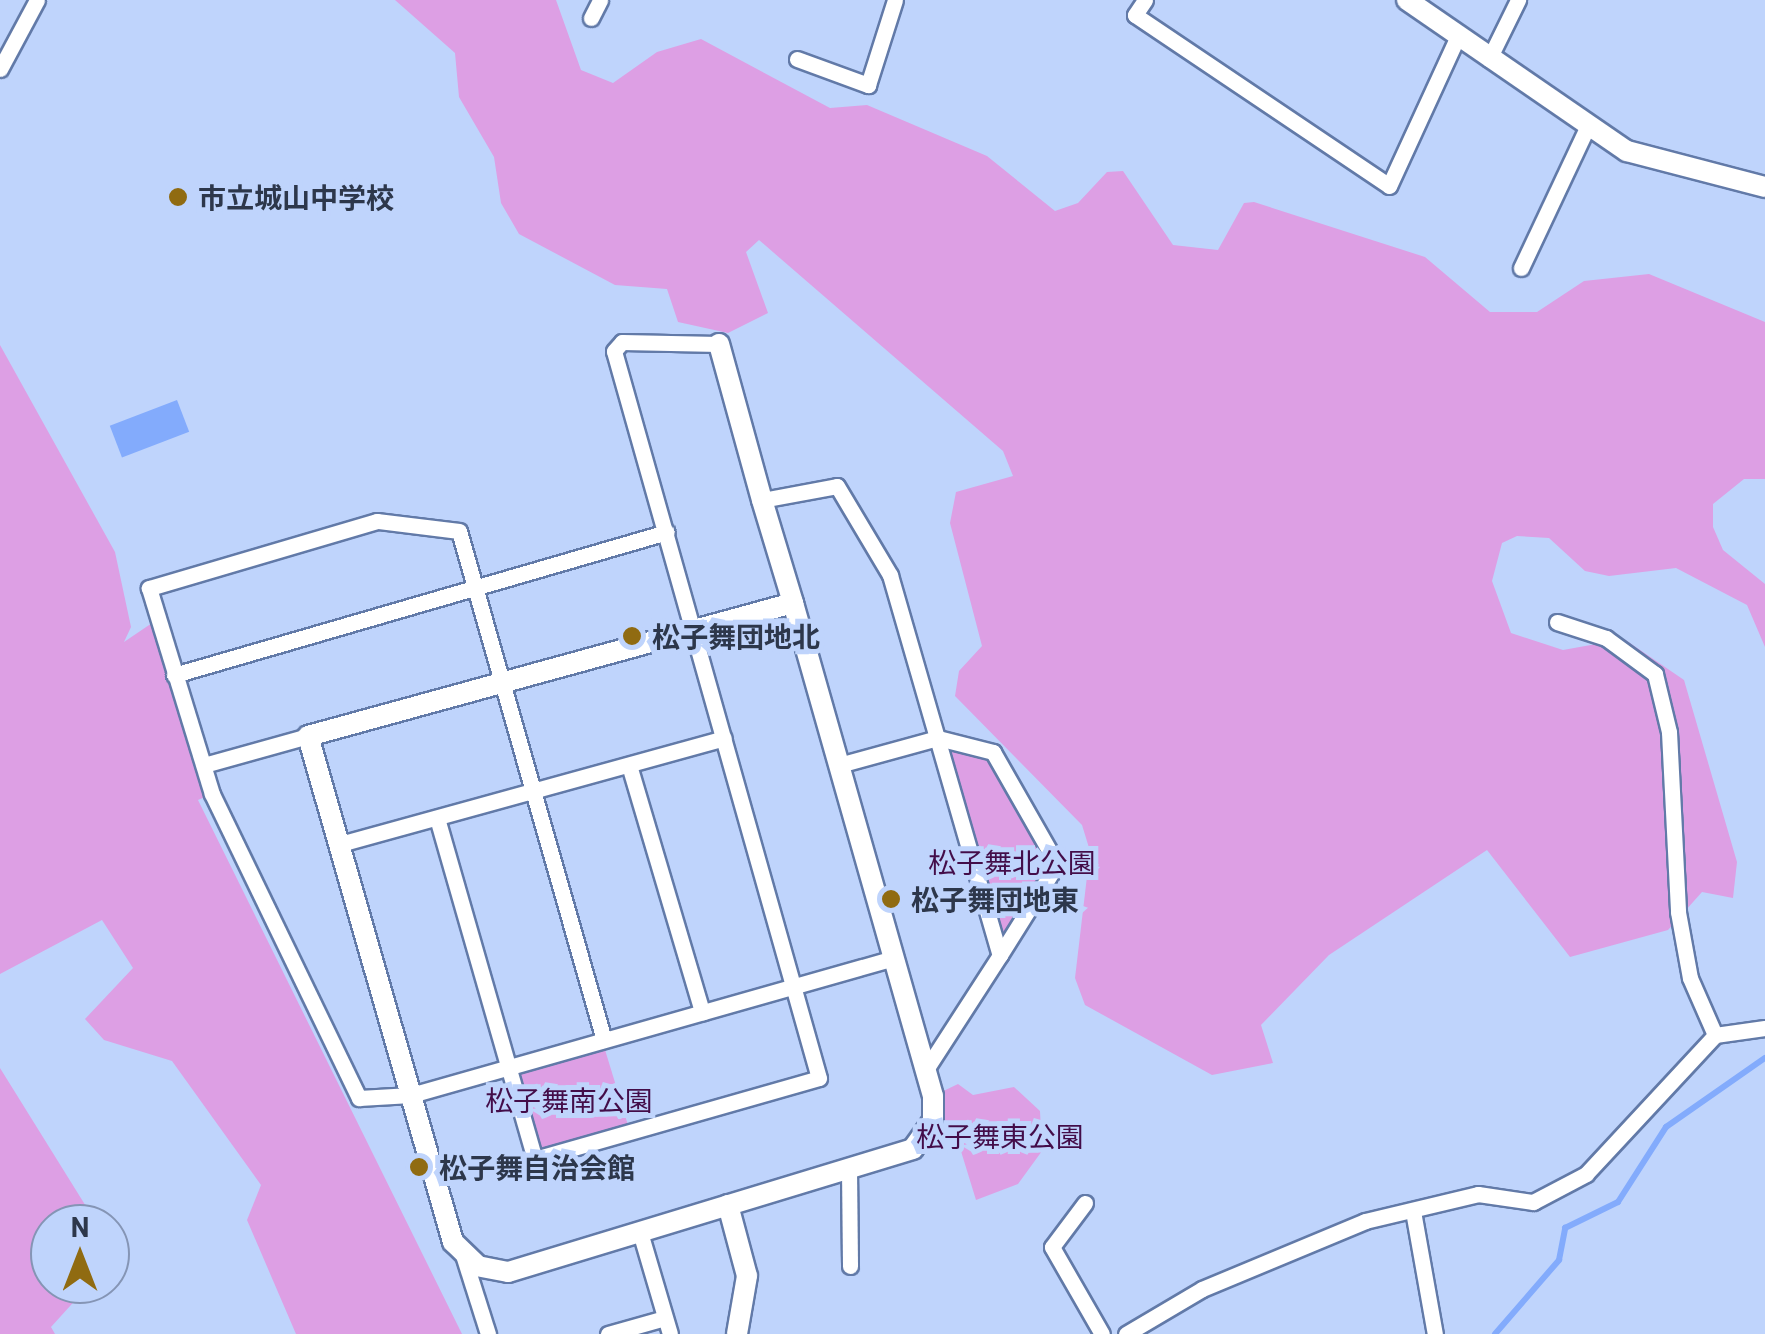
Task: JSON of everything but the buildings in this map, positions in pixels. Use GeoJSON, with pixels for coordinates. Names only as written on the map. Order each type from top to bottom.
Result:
{"type":"FeatureCollection","features":[{"type":"Feature","properties":{"kind":"street"},"geometry":{"type":"LineString","coordinates":[[0,69],[37,0]]}},
{"type":"Feature","properties":{"kind":"street"},"geometry":{"type":"LineString","coordinates":[[591,18],[600,0]]}},
{"type":"Feature","properties":{"kind":"street"},"geometry":{"type":"LineString","coordinates":[[798,59],[868,85],[895,0]]}},
{"type":"Feature","properties":{"kind":"street"},"geometry":{"type":"LineString","coordinates":[[1144,0],[1134,15],[1389,186],[1458,38]]}},
{"type":"Feature","properties":{"kind":"street"},"geometry":{"type":"LineString","coordinates":[[1407,0],[1588,128],[1656,162],[1765,187]]}},
{"type":"Feature","properties":{"kind":"street"},"geometry":{"type":"LineString","coordinates":[[1489,60],[1518,0]]}},
{"type":"Feature","properties":{"kind":"street"},"geometry":{"type":"LineString","coordinates":[[1522,268],[1588,128]]}},
{"type":"Feature","properties":{"kind":"street"},"geometry":{"type":"LineString","coordinates":[[437,818],[535,1158],[819,1078],[614,352],[622,342],[719,344],[925,1071],[927,1138],[849,1168],[508,1272],[463,1255]]}},
{"type":"Feature","properties":{"kind":"street"},"geometry":{"type":"LineString","coordinates":[[762,500],[837,486],[890,575],[1000,955]]}},
{"type":"Feature","properties":{"kind":"street"},"geometry":{"type":"LineString","coordinates":[[604,1040],[476,587],[450,524],[359,525],[149,588],[204,764],[359,1098],[411,1094],[604,1040],[894,958]]}},
{"type":"Feature","properties":{"kind":"street"},"geometry":{"type":"LineString","coordinates":[[174,674],[667,532]]}},
{"type":"Feature","properties":{"kind":"street"},"geometry":{"type":"LineString","coordinates":[[204,764],[793,603]]}},
{"type":"Feature","properties":{"kind":"street"},"geometry":{"type":"LineString","coordinates":[[1557,622],[1606,638],[1655,674],[1669,732],[1678,912],[1690,978],[1715,1035]]}},
{"type":"Feature","properties":{"kind":"street"},"geometry":{"type":"LineString","coordinates":[[308,736],[411,1094],[488,1334]]}},
{"type":"Feature","properties":{"kind":"street"},"geometry":{"type":"LineString","coordinates":[[340,844],[724,738]]}},
{"type":"Feature","properties":{"kind":"street"},"geometry":{"type":"LineString","coordinates":[[839,764],[938,738],[993,752],[1057,864],[925,1071]]}},
{"type":"Feature","properties":{"kind":"street"},"geometry":{"type":"LineString","coordinates":[[629,765],[702,1012]]}},
{"type":"Feature","properties":{"kind":"street"},"geometry":{"type":"LineString","coordinates":[[1126,1334],[1148,1329],[1300,1246],[1478,1194],[1533,1202],[1586,1174],[1715,1035],[1765,1028]]}},
{"type":"Feature","properties":{"kind":"street"},"geometry":{"type":"LineString","coordinates":[[849,1168],[850,1266]]}},
{"type":"Feature","properties":{"kind":"street"},"geometry":{"type":"LineString","coordinates":[[1085,1203],[1052,1247],[1102,1334]]}},
{"type":"Feature","properties":{"kind":"street"},"geometry":{"type":"LineString","coordinates":[[728,1205],[747,1276],[738,1334]]}},
{"type":"Feature","properties":{"kind":"street"},"geometry":{"type":"LineString","coordinates":[[1413,1211],[1434,1334]]}},
{"type":"Feature","properties":{"kind":"street"},"geometry":{"type":"LineString","coordinates":[[608,1334],[667,1326],[640,1232]]}},
{"type":"Feature","properties":{"kind":"green space"},"geometry":{"type":"Polygon","coordinates":[[[395,0],[556,0],[581,70],[613,83],[657,52],[701,39],[830,108],[867,105],[987,156],[1055,211],[1078,203],[1107,172],[1123,171],[1173,245],[1218,250],[1244,203],[1254,202],[1425,257],[1490,312],[1537,312],[1584,281],[1649,274],[1765,322],[1765,479],[1744,479],[1713,504],[1713,527],[1723,550],[1765,584],[1765,647],[1747,605],[1676,568],[1609,576],[1585,571],[1549,538],[1517,536],[1502,543],[1492,581],[1511,633],[1563,650],[1624,639],[1684,680],[1737,862],[1733,898],[1702,892],[1668,930],[1570,957],[1487,850],[1329,955],[1261,1025],[1273,1063],[1212,1075],[1085,1005],[1075,978],[1090,851],[1082,825],[955,696],[959,671],[982,646],[950,523],[956,492],[1013,476],[1003,451],[759,240],[746,252],[768,313],[728,333],[678,322],[667,289],[615,285],[519,234],[501,203],[494,157],[459,97],[455,53],[395,0]]]}},
{"type":"Feature","properties":{"kind":"green space"},"geometry":{"type":"Polygon","coordinates":[[[0,345],[115,552],[131,627],[124,642],[158,619],[212,794],[198,800],[462,1334],[296,1334],[247,1220],[261,1185],[172,1061],[104,1040],[85,1019],[133,968],[102,920],[0,974],[0,345]]]}},
{"type":"Feature","properties":{"kind":"green space","name":"松子舞北公園"},"geometry":{"type":"Polygon","coordinates":[[[938,738],[993,752],[1057,864],[1000,955],[938,738]]]}},
{"type":"Feature","properties":{"kind":"green space","name":"松子舞南公園"},"geometry":{"type":"Polygon","coordinates":[[[602,1040],[630,1133],[536,1162],[507,1069],[602,1040]]]}},
{"type":"Feature","properties":{"kind":"green space"},"geometry":{"type":"Polygon","coordinates":[[[0,1068],[85,1204],[30,1204],[30,1304],[72,1304],[51,1327],[55,1334],[0,1334],[0,1068]]]}},
{"type":"Feature","properties":{"kind":"green space","name":"松子舞東公園"},"geometry":{"type":"Polygon","coordinates":[[[958,1084],[973,1095],[1014,1087],[1040,1111],[1042,1151],[1018,1184],[976,1200],[960,1148],[927,1138],[933,1096],[958,1084]]]}},
{"type":"Feature","properties":{"kind":"water"},"geometry":{"type":"Polygon","coordinates":[[[177,400],[189,432],[122,458],[110,426],[177,400]]]}},
{"type":"Feature","properties":{"kind":"waterway"},"geometry":{"type":"LineString","coordinates":[[1495,1334],[1559,1260],[1565,1228],[1618,1202],[1666,1127],[1765,1058]]}},
{"type":"Feature","properties":{"kind":"place","name":"市立城山中学校"},"geometry":{"type":"Point","coordinates":[178,197]}},
{"type":"Feature","properties":{"kind":"place","name":"松子舞団地北"},"geometry":{"type":"Point","coordinates":[632,636]}},
{"type":"Feature","properties":{"kind":"place","name":"松子舞団地東"},"geometry":{"type":"Point","coordinates":[891,899]}},
{"type":"Feature","properties":{"kind":"place","name":"松子舞自治会館"},"geometry":{"type":"Point","coordinates":[419,1167]}}]}
